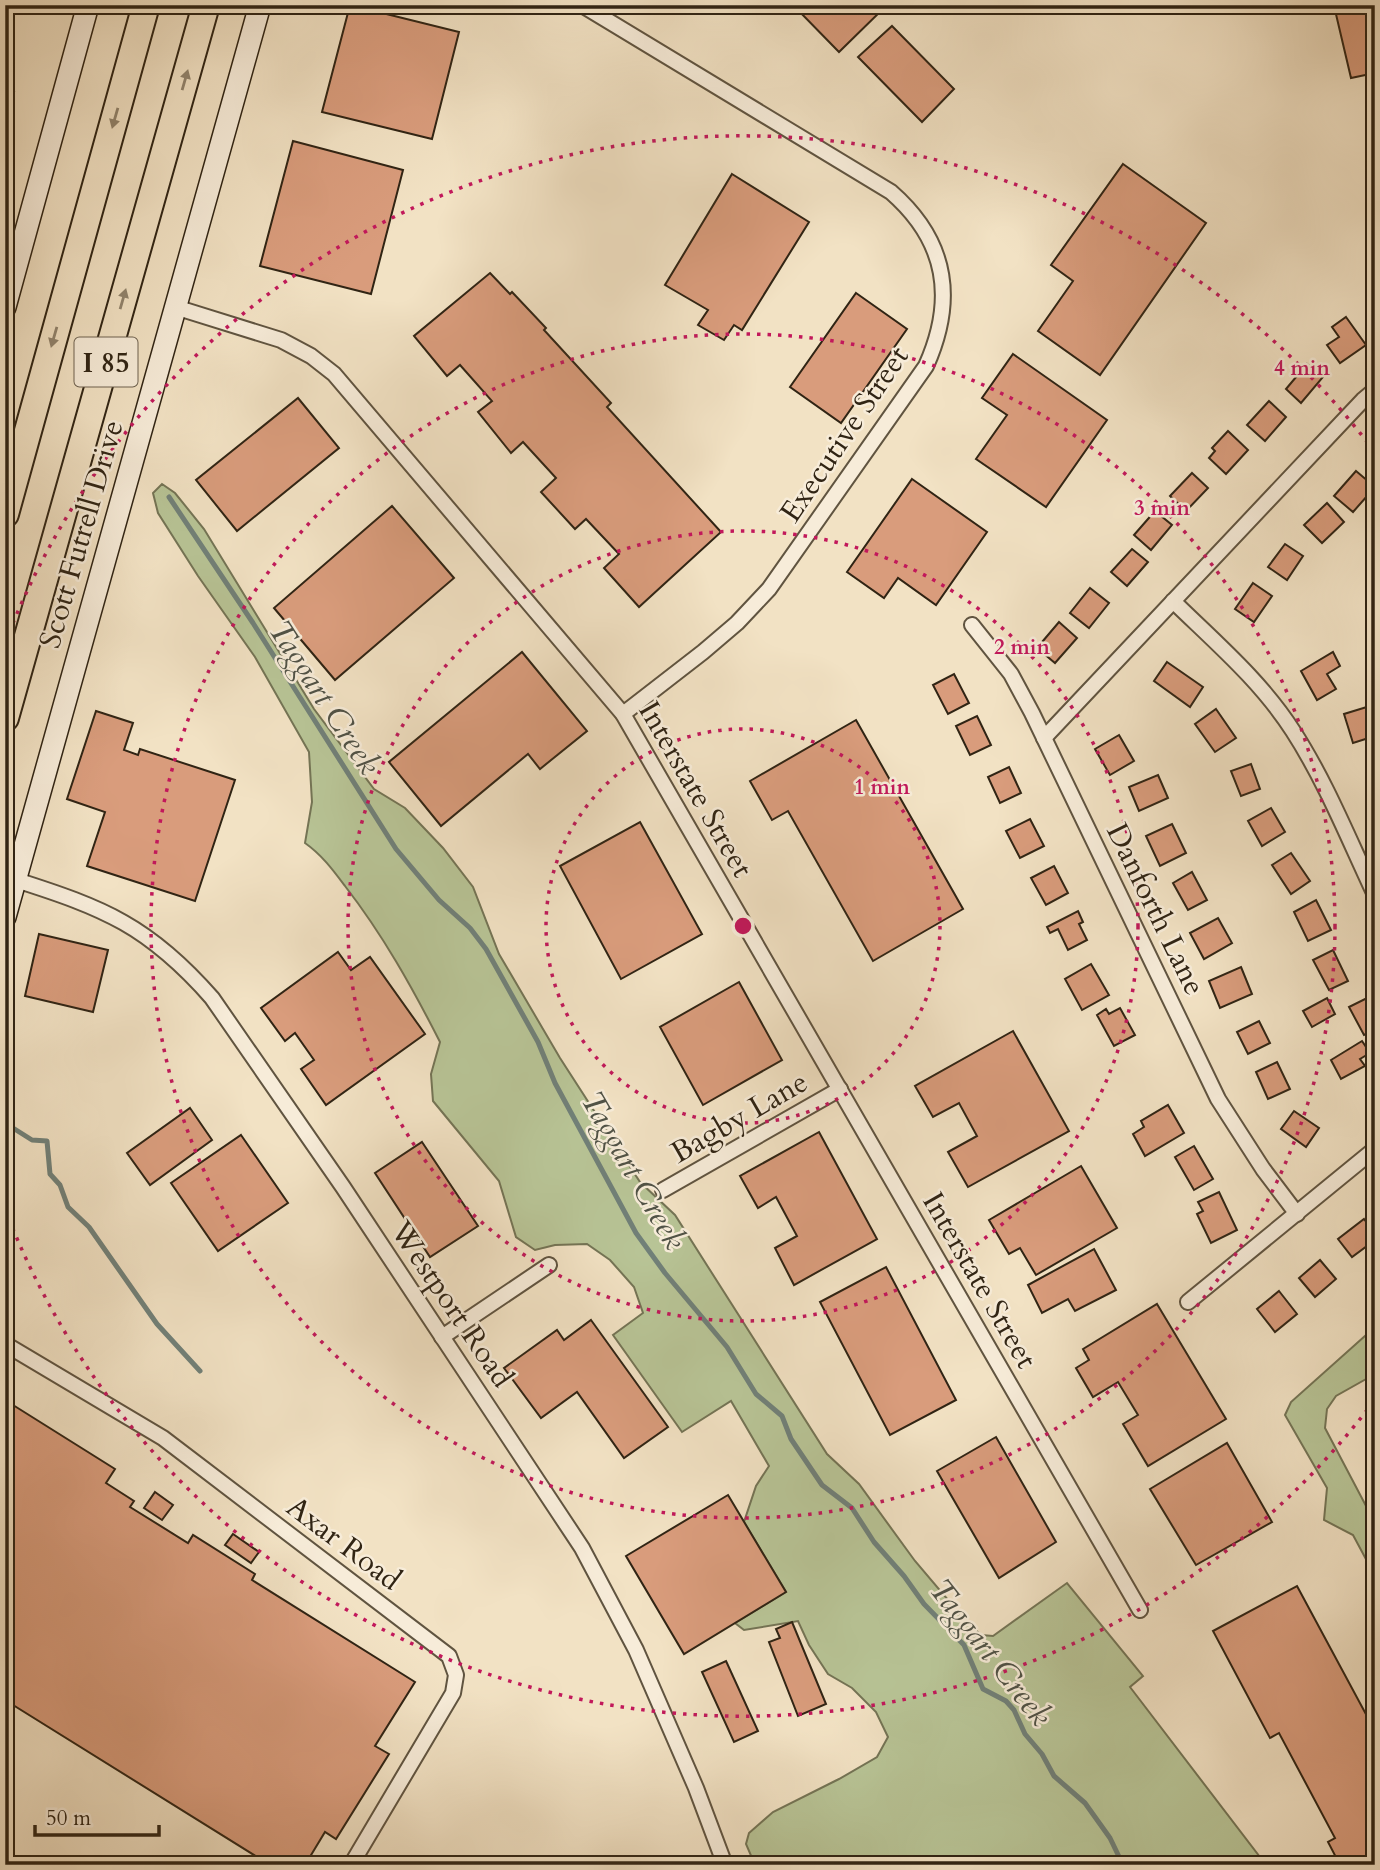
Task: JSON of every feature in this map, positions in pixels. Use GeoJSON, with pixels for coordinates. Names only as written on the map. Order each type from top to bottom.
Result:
{"type":"FeatureCollection","features":[{"type":"Feature","properties":{"kind":"highway","name":"I 85"},"geometry":{"type":"LineString","coordinates":[[5,514],[146,5]]}},
{"type":"Feature","properties":{"kind":"highway","name":"I 85"},"geometry":{"type":"LineString","coordinates":[[5,718],[206,5]]}},
{"type":"Feature","properties":{"kind":"street"},"geometry":{"type":"LineString","coordinates":[[5,307],[88,5]]}},
{"type":"Feature","properties":{"kind":"street","name":"Scott Futrell Drive"},"geometry":{"type":"LineString","coordinates":[[5,917],[260,5]]}},
{"type":"Feature","properties":{"kind":"street","name":"Executive Street"},"geometry":{"type":"LineString","coordinates":[[582,5],[891,192],[926,230],[937,256],[944,293],[939,331],[926,366],[783,570],[737,623],[678,673],[623,714]]}},
{"type":"Feature","properties":{"kind":"street","name":"Interstate Street"},"geometry":{"type":"LineString","coordinates":[[175,307],[281,340],[311,356],[334,374],[623,714],[1140,1610]]}},
{"type":"Feature","properties":{"kind":"street"},"geometry":{"type":"LineString","coordinates":[[1044,738],[1375,390]]}},
{"type":"Feature","properties":{"kind":"street"},"geometry":{"type":"LineString","coordinates":[[1173,601],[1269,697],[1294,732],[1375,895]]}},
{"type":"Feature","properties":{"kind":"street","name":"Danforth Lane"},"geometry":{"type":"LineString","coordinates":[[972,625],[1011,674],[1218,1099],[1263,1170],[1297,1214]]}},
{"type":"Feature","properties":{"kind":"street","name":"Westport Road"},"geometry":{"type":"LineString","coordinates":[[16,880],[78,899],[116,916],[159,944],[187,969],[220,1008],[567,1523],[615,1607],[671,1730],[725,1865]]}},
{"type":"Feature","properties":{"kind":"street","name":"Bagby Lane"},"geometry":{"type":"LineString","coordinates":[[663,1190],[840,1089]]}},
{"type":"Feature","properties":{"kind":"street"},"geometry":{"type":"LineString","coordinates":[[1188,1302],[1375,1149]]}},
{"type":"Feature","properties":{"kind":"street"},"geometry":{"type":"LineString","coordinates":[[442,1337],[549,1265]]}},
{"type":"Feature","properties":{"kind":"street","name":"Axar Road"},"geometry":{"type":"LineString","coordinates":[[5,1344],[163,1438],[449,1656],[456,1675],[453,1693],[351,1865]]}},
{"type":"Feature","properties":{"kind":"green space"},"geometry":{"type":"Polygon","coordinates":[[[162,484],[175,493],[204,529],[314,709],[374,789],[405,808],[443,848],[473,887],[499,954],[560,1058],[640,1182],[675,1215],[827,1454],[859,1484],[915,1561],[981,1635],[993,1636],[1067,1583],[1143,1676],[1130,1687],[1266,1865],[755,1865],[746,1844],[749,1833],[773,1812],[877,1757],[888,1737],[876,1712],[852,1688],[828,1674],[809,1645],[798,1621],[744,1630],[735,1623],[786,1592],[744,1522],[756,1486],[769,1466],[731,1401],[682,1432],[613,1335],[643,1313],[634,1287],[610,1260],[587,1244],[555,1245],[535,1250],[516,1237],[499,1181],[433,1101],[431,1074],[440,1042],[419,1001],[359,905],[327,863],[305,843],[312,802],[309,752],[255,657],[158,513],[153,493],[162,484]]]}},
{"type":"Feature","properties":{"kind":"green space"},"geometry":{"type":"Polygon","coordinates":[[[1375,1327],[1375,1374],[1336,1396],[1327,1409],[1325,1428],[1375,1523],[1375,1576],[1353,1535],[1324,1520],[1327,1488],[1285,1415],[1291,1402],[1375,1327]]]}},
{"type":"Feature","properties":{"kind":"building"},"geometry":{"type":"Polygon","coordinates":[[[350,5],[459,32],[432,139],[322,112],[350,5]]]}},
{"type":"Feature","properties":{"kind":"building"},"geometry":{"type":"Polygon","coordinates":[[[793,5],[887,5],[839,52],[793,5]]]}},
{"type":"Feature","properties":{"kind":"building"},"geometry":{"type":"Polygon","coordinates":[[[1369,5],[1375,31],[1375,73],[1351,78],[1335,10],[1369,5]]]}},
{"type":"Feature","properties":{"kind":"building"},"geometry":{"type":"Polygon","coordinates":[[[892,26],[954,89],[922,122],[858,57],[892,26]]]}},
{"type":"Feature","properties":{"kind":"building"},"geometry":{"type":"Polygon","coordinates":[[[5,89],[14,92],[5,123],[5,89]]]}},
{"type":"Feature","properties":{"kind":"building"},"geometry":{"type":"Polygon","coordinates":[[[293,141],[403,170],[371,294],[260,266],[293,141]]]}},
{"type":"Feature","properties":{"kind":"building"},"geometry":{"type":"Polygon","coordinates":[[[1123,164],[1206,223],[1100,375],[1038,331],[1073,281],[1051,265],[1123,164]]]}},
{"type":"Feature","properties":{"kind":"building"},"geometry":{"type":"Polygon","coordinates":[[[732,174],[809,222],[742,330],[734,325],[724,340],[698,325],[708,310],[665,285],[732,174]]]}},
{"type":"Feature","properties":{"kind":"building"},"geometry":{"type":"Polygon","coordinates":[[[490,273],[546,328],[544,330],[611,403],[607,407],[721,532],[639,607],[604,568],[619,554],[586,519],[575,529],[541,492],[556,478],[523,442],[511,453],[478,412],[492,401],[460,365],[447,376],[414,336],[490,273]]]}},
{"type":"Feature","properties":{"kind":"building"},"geometry":{"type":"Polygon","coordinates":[[[856,293],[907,329],[841,423],[790,387],[856,293]]]}},
{"type":"Feature","properties":{"kind":"building"},"geometry":{"type":"Polygon","coordinates":[[[1346,317],[1366,345],[1340,363],[1327,345],[1339,337],[1332,327],[1346,317]]]}},
{"type":"Feature","properties":{"kind":"building"},"geometry":{"type":"Polygon","coordinates":[[[1013,354],[1107,420],[1046,507],[976,459],[1007,415],[982,398],[1013,354]]]}},
{"type":"Feature","properties":{"kind":"building"},"geometry":{"type":"Polygon","coordinates":[[[1307,364],[1323,377],[1301,403],[1286,389],[1307,364]]]}},
{"type":"Feature","properties":{"kind":"building"},"geometry":{"type":"Polygon","coordinates":[[[298,398],[339,448],[237,531],[196,480],[298,398]]]}},
{"type":"Feature","properties":{"kind":"building"},"geometry":{"type":"Polygon","coordinates":[[[1269,401],[1286,417],[1265,441],[1247,425],[1269,401]]]}},
{"type":"Feature","properties":{"kind":"building"},"geometry":{"type":"Polygon","coordinates":[[[1228,431],[1248,450],[1226,474],[1209,458],[1215,451],[1212,448],[1228,431]]]}},
{"type":"Feature","properties":{"kind":"building"},"geometry":{"type":"Polygon","coordinates":[[[1356,471],[1375,487],[1353,512],[1334,496],[1356,471]]]}},
{"type":"Feature","properties":{"kind":"building"},"geometry":{"type":"Polygon","coordinates":[[[1192,473],[1208,488],[1186,511],[1170,496],[1192,473]]]}},
{"type":"Feature","properties":{"kind":"building"},"geometry":{"type":"Polygon","coordinates":[[[912,479],[987,532],[936,605],[898,578],[884,598],[847,572],[912,479]]]}},
{"type":"Feature","properties":{"kind":"building"},"geometry":{"type":"Polygon","coordinates":[[[1327,503],[1344,522],[1322,543],[1304,525],[1327,503]]]}},
{"type":"Feature","properties":{"kind":"building"},"geometry":{"type":"Polygon","coordinates":[[[392,506],[454,578],[335,680],[274,608],[392,506]]]}},
{"type":"Feature","properties":{"kind":"building"},"geometry":{"type":"Polygon","coordinates":[[[1155,511],[1172,525],[1151,550],[1134,535],[1155,511]]]}},
{"type":"Feature","properties":{"kind":"building"},"geometry":{"type":"Polygon","coordinates":[[[1285,544],[1303,556],[1287,580],[1268,567],[1285,544]]]}},
{"type":"Feature","properties":{"kind":"building"},"geometry":{"type":"Polygon","coordinates":[[[1132,549],[1148,562],[1127,586],[1111,572],[1132,549]]]}},
{"type":"Feature","properties":{"kind":"building"},"geometry":{"type":"Polygon","coordinates":[[[1253,583],[1272,596],[1254,622],[1235,609],[1253,583]]]}},
{"type":"Feature","properties":{"kind":"building"},"geometry":{"type":"Polygon","coordinates":[[[1090,588],[1109,603],[1089,628],[1070,613],[1090,588]]]}},
{"type":"Feature","properties":{"kind":"building"},"geometry":{"type":"Polygon","coordinates":[[[1059,622],[1077,638],[1055,663],[1037,648],[1059,622]]]}},
{"type":"Feature","properties":{"kind":"building"},"geometry":{"type":"Polygon","coordinates":[[[522,652],[587,731],[540,769],[528,754],[441,826],[389,762],[522,652]]]}},
{"type":"Feature","properties":{"kind":"building"},"geometry":{"type":"Polygon","coordinates":[[[1333,652],[1340,666],[1327,674],[1336,689],[1317,700],[1301,671],[1333,652]]]}},
{"type":"Feature","properties":{"kind":"building"},"geometry":{"type":"Polygon","coordinates":[[[1167,662],[1203,687],[1190,707],[1154,681],[1167,662]]]}},
{"type":"Feature","properties":{"kind":"building"},"geometry":{"type":"Polygon","coordinates":[[[954,674],[969,703],[948,714],[933,685],[954,674]]]}},
{"type":"Feature","properties":{"kind":"building"},"geometry":{"type":"Polygon","coordinates":[[[1370,706],[1375,720],[1375,736],[1353,743],[1344,714],[1370,706]]]}},
{"type":"Feature","properties":{"kind":"building"},"geometry":{"type":"Polygon","coordinates":[[[1216,709],[1236,738],[1215,752],[1195,724],[1216,709]]]}},
{"type":"Feature","properties":{"kind":"building"},"geometry":{"type":"Polygon","coordinates":[[[96,711],[133,723],[124,750],[138,755],[140,749],[235,780],[195,901],[87,866],[105,812],[67,799],[96,711]]]}},
{"type":"Feature","properties":{"kind":"building"},"geometry":{"type":"Polygon","coordinates":[[[977,716],[991,745],[970,755],[956,726],[977,716]]]}},
{"type":"Feature","properties":{"kind":"building"},"geometry":{"type":"Polygon","coordinates":[[[856,720],[963,909],[873,961],[788,811],[772,820],[750,781],[856,720]]]}},
{"type":"Feature","properties":{"kind":"building"},"geometry":{"type":"Polygon","coordinates":[[[1119,735],[1134,761],[1110,775],[1095,749],[1119,735]]]}},
{"type":"Feature","properties":{"kind":"building"},"geometry":{"type":"Polygon","coordinates":[[[1251,764],[1260,789],[1241,796],[1231,771],[1251,764]]]}},
{"type":"Feature","properties":{"kind":"building"},"geometry":{"type":"Polygon","coordinates":[[[1009,767],[1021,793],[1000,803],[988,777],[1009,767]]]}},
{"type":"Feature","properties":{"kind":"building"},"geometry":{"type":"Polygon","coordinates":[[[1158,775],[1168,798],[1139,811],[1129,787],[1158,775]]]}},
{"type":"Feature","properties":{"kind":"building"},"geometry":{"type":"Polygon","coordinates":[[[1271,808],[1285,832],[1262,846],[1248,821],[1271,808]]]}},
{"type":"Feature","properties":{"kind":"building"},"geometry":{"type":"Polygon","coordinates":[[[1030,819],[1044,846],[1020,858],[1006,831],[1030,819]]]}},
{"type":"Feature","properties":{"kind":"building"},"geometry":{"type":"Polygon","coordinates":[[[640,822],[702,934],[621,979],[560,866],[640,822]]]}},
{"type":"Feature","properties":{"kind":"building"},"geometry":{"type":"Polygon","coordinates":[[[1172,824],[1186,853],[1160,866],[1146,836],[1172,824]]]}},
{"type":"Feature","properties":{"kind":"building"},"geometry":{"type":"Polygon","coordinates":[[[1291,853],[1310,881],[1291,894],[1272,865],[1291,853]]]}},
{"type":"Feature","properties":{"kind":"building"},"geometry":{"type":"Polygon","coordinates":[[[1054,866],[1068,893],[1046,905],[1031,878],[1054,866]]]}},
{"type":"Feature","properties":{"kind":"building"},"geometry":{"type":"Polygon","coordinates":[[[1192,872],[1207,900],[1188,910],[1173,883],[1192,872]]]}},
{"type":"Feature","properties":{"kind":"building"},"geometry":{"type":"Polygon","coordinates":[[[1316,900],[1331,930],[1308,941],[1294,912],[1316,900]]]}},
{"type":"Feature","properties":{"kind":"building"},"geometry":{"type":"Polygon","coordinates":[[[1078,911],[1083,922],[1079,924],[1087,940],[1068,950],[1058,929],[1050,933],[1047,927],[1078,911]]]}},
{"type":"Feature","properties":{"kind":"building"},"geometry":{"type":"Polygon","coordinates":[[[1218,918],[1232,943],[1204,959],[1190,933],[1218,918]]]}},
{"type":"Feature","properties":{"kind":"building"},"geometry":{"type":"Polygon","coordinates":[[[39,934],[108,950],[93,1012],[25,996],[39,934]]]}},
{"type":"Feature","properties":{"kind":"building"},"geometry":{"type":"Polygon","coordinates":[[[1333,950],[1348,981],[1329,990],[1313,960],[1333,950]]]}},
{"type":"Feature","properties":{"kind":"building"},"geometry":{"type":"Polygon","coordinates":[[[338,952],[351,970],[370,957],[425,1034],[326,1105],[301,1069],[314,1060],[295,1033],[285,1041],[261,1008],[338,952]]]}},
{"type":"Feature","properties":{"kind":"building"},"geometry":{"type":"Polygon","coordinates":[[[1091,964],[1109,995],[1082,1010],[1065,979],[1091,964]]]}},
{"type":"Feature","properties":{"kind":"building"},"geometry":{"type":"Polygon","coordinates":[[[1241,967],[1252,994],[1220,1008],[1209,981],[1241,967]]]}},
{"type":"Feature","properties":{"kind":"building"},"geometry":{"type":"Polygon","coordinates":[[[739,982],[782,1060],[703,1105],[660,1027],[739,982]]]}},
{"type":"Feature","properties":{"kind":"building"},"geometry":{"type":"Polygon","coordinates":[[[1373,995],[1375,1030],[1364,1035],[1349,1007],[1373,995]]]}},
{"type":"Feature","properties":{"kind":"building"},"geometry":{"type":"Polygon","coordinates":[[[1327,998],[1335,1014],[1312,1027],[1303,1011],[1327,998]]]}},
{"type":"Feature","properties":{"kind":"building"},"geometry":{"type":"Polygon","coordinates":[[[1120,1008],[1135,1035],[1114,1046],[1097,1015],[1106,1009],[1109,1014],[1120,1008]]]}},
{"type":"Feature","properties":{"kind":"building"},"geometry":{"type":"Polygon","coordinates":[[[1259,1021],[1270,1043],[1248,1054],[1237,1032],[1259,1021]]]}},
{"type":"Feature","properties":{"kind":"building"},"geometry":{"type":"Polygon","coordinates":[[[1013,1031],[1069,1131],[968,1187],[948,1152],[977,1136],[959,1103],[933,1117],[915,1086],[1013,1031]]]}},
{"type":"Feature","properties":{"kind":"building"},"geometry":{"type":"Polygon","coordinates":[[[1362,1041],[1370,1053],[1360,1059],[1365,1066],[1341,1079],[1331,1060],[1362,1041]]]}},
{"type":"Feature","properties":{"kind":"building"},"geometry":{"type":"Polygon","coordinates":[[[1277,1062],[1290,1089],[1268,1099],[1256,1072],[1277,1062]]]}},
{"type":"Feature","properties":{"kind":"building"},"geometry":{"type":"Polygon","coordinates":[[[1168,1105],[1184,1133],[1145,1156],[1133,1134],[1144,1127],[1141,1121],[1168,1105]]]}},
{"type":"Feature","properties":{"kind":"building"},"geometry":{"type":"Polygon","coordinates":[[[190,1108],[212,1140],[150,1185],[127,1153],[190,1108]]]}},
{"type":"Feature","properties":{"kind":"building"},"geometry":{"type":"Polygon","coordinates":[[[1294,1111],[1319,1128],[1306,1147],[1281,1129],[1294,1111]]]}},
{"type":"Feature","properties":{"kind":"building"},"geometry":{"type":"Polygon","coordinates":[[[819,1132],[877,1239],[794,1285],[775,1248],[797,1236],[776,1197],[758,1208],[740,1176],[819,1132]]]}},
{"type":"Feature","properties":{"kind":"building"},"geometry":{"type":"Polygon","coordinates":[[[241,1135],[288,1203],[218,1251],[171,1183],[241,1135]]]}},
{"type":"Feature","properties":{"kind":"building"},"geometry":{"type":"Polygon","coordinates":[[[422,1142],[478,1226],[430,1257],[375,1173],[422,1142]]]}},
{"type":"Feature","properties":{"kind":"building"},"geometry":{"type":"Polygon","coordinates":[[[1194,1146],[1213,1179],[1194,1190],[1175,1157],[1194,1146]]]}},
{"type":"Feature","properties":{"kind":"building"},"geometry":{"type":"Polygon","coordinates":[[[1081,1166],[1117,1228],[1036,1275],[1020,1248],[1009,1254],[989,1220],[1081,1166]]]}},
{"type":"Feature","properties":{"kind":"building"},"geometry":{"type":"Polygon","coordinates":[[[1219,1192],[1237,1230],[1211,1243],[1197,1214],[1203,1211],[1198,1202],[1219,1192]]]}},
{"type":"Feature","properties":{"kind":"building"},"geometry":{"type":"Polygon","coordinates":[[[1364,1219],[1375,1234],[1375,1240],[1352,1257],[1338,1239],[1364,1219]]]}},
{"type":"Feature","properties":{"kind":"building"},"geometry":{"type":"Polygon","coordinates":[[[1094,1249],[1116,1290],[1075,1311],[1068,1299],[1042,1313],[1028,1285],[1094,1249]]]}},
{"type":"Feature","properties":{"kind":"building"},"geometry":{"type":"Polygon","coordinates":[[[1320,1260],[1336,1279],[1315,1297],[1299,1278],[1320,1260]]]}},
{"type":"Feature","properties":{"kind":"building"},"geometry":{"type":"Polygon","coordinates":[[[886,1267],[956,1400],[890,1435],[820,1302],[886,1267]]]}},
{"type":"Feature","properties":{"kind":"building"},"geometry":{"type":"Polygon","coordinates":[[[1279,1291],[1297,1314],[1275,1332],[1257,1309],[1279,1291]]]}},
{"type":"Feature","properties":{"kind":"building"},"geometry":{"type":"Polygon","coordinates":[[[1157,1304],[1226,1419],[1148,1466],[1123,1424],[1138,1415],[1118,1382],[1093,1397],[1076,1368],[1089,1360],[1083,1349],[1157,1304]]]}},
{"type":"Feature","properties":{"kind":"building"},"geometry":{"type":"Polygon","coordinates":[[[591,1320],[668,1427],[624,1458],[577,1392],[541,1418],[504,1368],[557,1330],[564,1340],[591,1320]]]}},
{"type":"Feature","properties":{"kind":"building"},"geometry":{"type":"Polygon","coordinates":[[[5,1400],[115,1469],[106,1483],[134,1501],[130,1507],[188,1543],[193,1535],[255,1574],[252,1580],[415,1682],[375,1746],[389,1754],[336,1839],[325,1832],[305,1865],[270,1865],[5,1700],[5,1400]]]}},
{"type":"Feature","properties":{"kind":"building"},"geometry":{"type":"Polygon","coordinates":[[[996,1437],[1056,1542],[999,1578],[937,1471],[996,1437]]]}},
{"type":"Feature","properties":{"kind":"building"},"geometry":{"type":"Polygon","coordinates":[[[1227,1443],[1272,1522],[1196,1565],[1150,1489],[1227,1443]]]}},
{"type":"Feature","properties":{"kind":"building"},"geometry":{"type":"Polygon","coordinates":[[[155,1492],[173,1505],[162,1520],[144,1508],[155,1492]]]}},
{"type":"Feature","properties":{"kind":"building"},"geometry":{"type":"Polygon","coordinates":[[[728,1495],[786,1592],[684,1654],[626,1556],[728,1495]]]}},
{"type":"Feature","properties":{"kind":"building"},"geometry":{"type":"Polygon","coordinates":[[[233,1534],[259,1552],[251,1563],[225,1545],[233,1534]]]}},
{"type":"Feature","properties":{"kind":"building"},"geometry":{"type":"Polygon","coordinates":[[[1297,1586],[1375,1731],[1375,1865],[1340,1865],[1328,1842],[1335,1838],[1279,1733],[1270,1738],[1213,1631],[1297,1586]]]}},
{"type":"Feature","properties":{"kind":"building"},"geometry":{"type":"Polygon","coordinates":[[[792,1622],[826,1704],[798,1716],[769,1642],[780,1638],[776,1629],[792,1622]]]}},
{"type":"Feature","properties":{"kind":"building"},"geometry":{"type":"Polygon","coordinates":[[[726,1661],[758,1731],[734,1742],[702,1672],[726,1661]]]}},
{"type":"Feature","properties":{"kind":"waterway","name":"Taggart Creek"},"geometry":{"type":"LineString","coordinates":[[169,497],[253,623],[396,849],[439,900],[470,928],[486,949],[538,1042],[555,1083],[636,1233],[665,1273],[727,1347],[756,1394],[782,1416],[791,1439],[822,1485],[852,1508],[874,1542],[924,1604],[964,1645],[983,1689],[1006,1701],[1014,1710],[1025,1734],[1042,1754],[1054,1776],[1085,1803],[1110,1838],[1123,1865]]}},
{"type":"Feature","properties":{"kind":"waterway"},"geometry":{"type":"LineString","coordinates":[[5,1123],[32,1140],[47,1141],[50,1174],[60,1185],[68,1207],[89,1227],[157,1324],[200,1371]]}}]}
